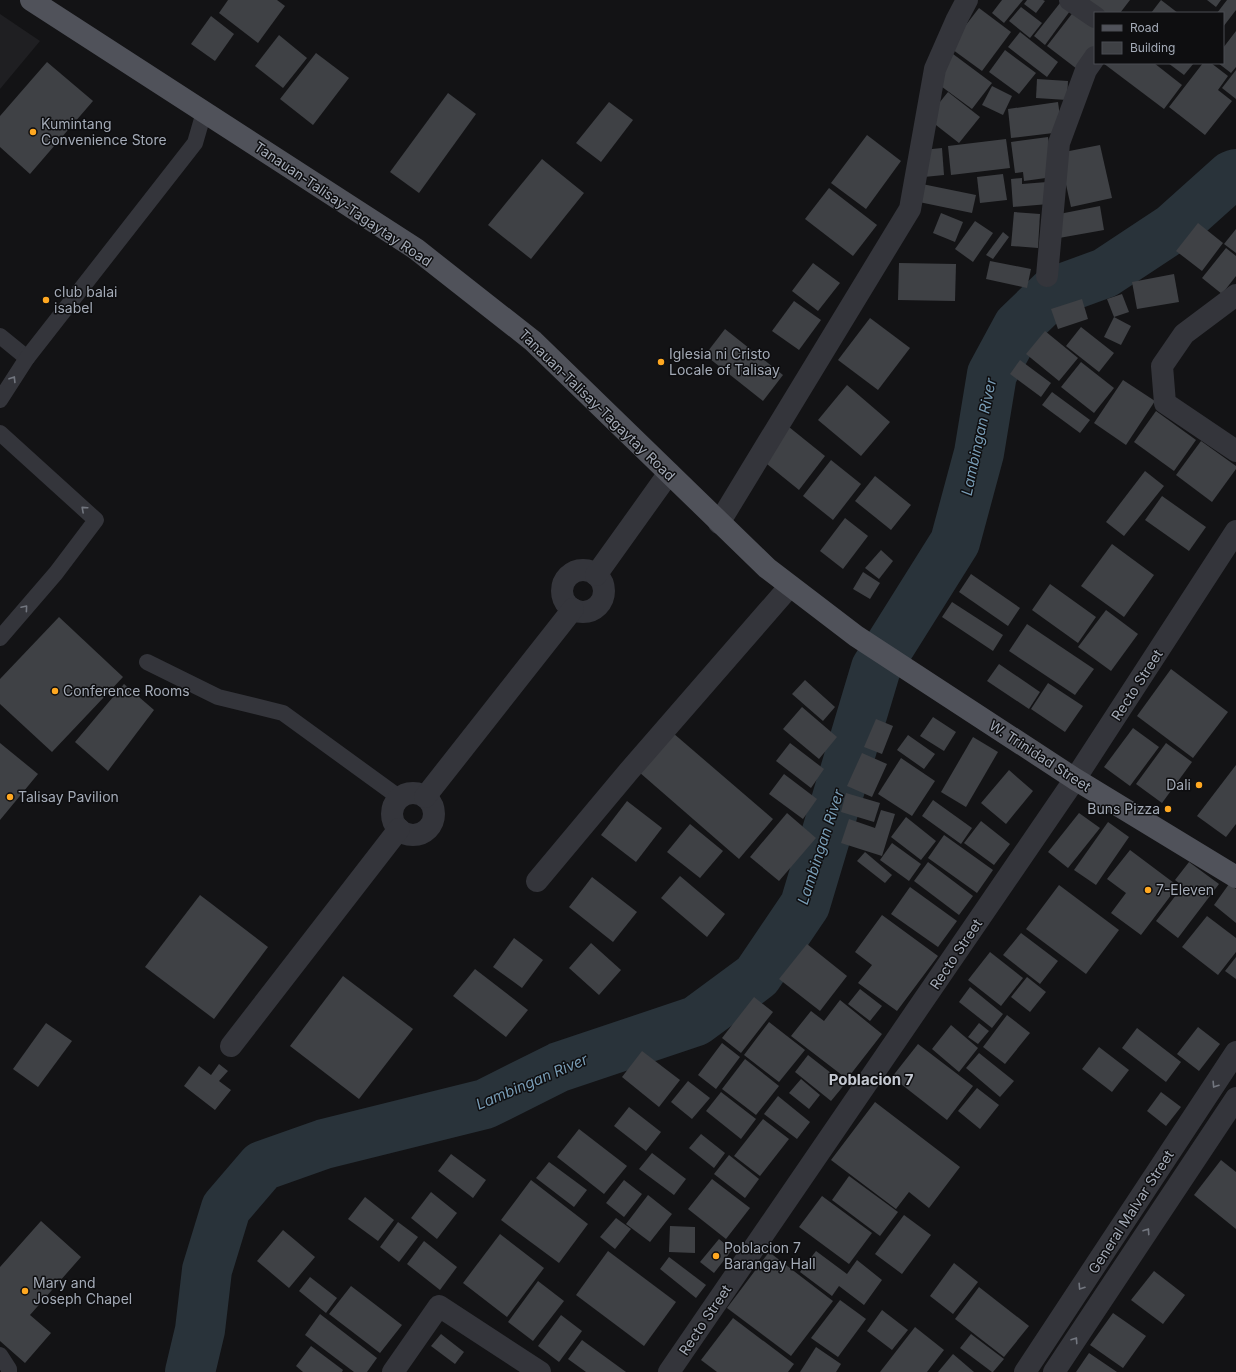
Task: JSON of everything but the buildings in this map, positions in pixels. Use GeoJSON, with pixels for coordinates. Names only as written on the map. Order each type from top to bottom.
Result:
{"type":"FeatureCollection","features":[{"type":"Feature","properties":{"kind":"main road","name":"Tanauan-Talisay-Tagaytay Road"},"geometry":{"type":"LineString","coordinates":[[31,0],[422,254],[533,341],[767,568],[856,636],[907,670]]}},
{"type":"Feature","properties":{"kind":"main road","name":"W. Trinidad Street"},"geometry":{"type":"LineString","coordinates":[[907,670],[1075,779],[1236,877]]}},
{"type":"Feature","properties":{"kind":"street"},"geometry":{"type":"LineString","coordinates":[[720,523],[910,208],[935,69],[967,0]]}},
{"type":"Feature","properties":{"kind":"street"},"geometry":{"type":"LineString","coordinates":[[1070,0],[1094,16]]}},
{"type":"Feature","properties":{"kind":"street"},"geometry":{"type":"LineString","coordinates":[[1047,276],[1059,143],[1086,70],[1094,58]]}},
{"type":"Feature","properties":{"kind":"street"},"geometry":{"type":"LineString","coordinates":[[1236,295],[1184,334],[1162,366],[1165,403],[1236,451]]}},
{"type":"Feature","properties":{"kind":"street"},"geometry":{"type":"LineString","coordinates":[[596,575],[669,473]]}},
{"type":"Feature","properties":{"kind":"street","name":"Recto Street"},"geometry":{"type":"LineString","coordinates":[[669,1372],[1075,779],[1236,532]]}},
{"type":"Feature","properties":{"kind":"street"},"geometry":{"type":"LineString","coordinates":[[578,570],[590,571],[596,575],[603,586],[601,600],[598,605],[586,611],[573,609],[563,598],[563,584],[566,578],[578,570]]}},
{"type":"Feature","properties":{"kind":"street"},"geometry":{"type":"LineString","coordinates":[[537,881],[629,771],[790,586]]}},
{"type":"Feature","properties":{"kind":"street"},"geometry":{"type":"LineString","coordinates":[[425,797],[573,609]]}},
{"type":"Feature","properties":{"kind":"street"},"geometry":{"type":"LineString","coordinates":[[406,794],[419,794],[425,797],[430,802],[434,814],[430,827],[419,834],[405,833],[399,829],[392,817],[395,803],[406,794]]}},
{"type":"Feature","properties":{"kind":"street"},"geometry":{"type":"LineString","coordinates":[[231,1046],[399,829]]}},
{"type":"Feature","properties":{"kind":"street","name":"General Malvar Street"},"geometry":{"type":"LineString","coordinates":[[1025,1372],[1236,1052]]}},
{"type":"Feature","properties":{"kind":"street","name":"General Malvar Street"},"geometry":{"type":"LineString","coordinates":[[1054,1372],[1236,1098]]}},
{"type":"Feature","properties":{"kind":"street"},"geometry":{"type":"LineString","coordinates":[[393,1372],[439,1306],[540,1372]]}},
{"type":"Feature","properties":{"kind":"lane"},"geometry":{"type":"LineString","coordinates":[[0,400],[27,358],[196,142],[204,112]]}},
{"type":"Feature","properties":{"kind":"lane"},"geometry":{"type":"LineString","coordinates":[[0,336],[27,358]]}},
{"type":"Feature","properties":{"kind":"lane"},"geometry":{"type":"LineString","coordinates":[[0,433],[96,520],[56,573],[0,638]]}},
{"type":"Feature","properties":{"kind":"lane"},"geometry":{"type":"LineString","coordinates":[[147,662],[218,697],[283,713],[400,798]]}},
{"type":"Feature","properties":{"kind":"lane"},"geometry":{"type":"LineString","coordinates":[[0,1356],[9,1369],[9,1372]]}},
{"type":"Feature","properties":{"kind":"shaded area"},"geometry":{"type":"Polygon","coordinates":[[[0,14],[40,41],[0,89],[0,14]]]}},
{"type":"Feature","properties":{"kind":"waterway","name":"Lambingan River"},"geometry":{"type":"LineString","coordinates":[[190,1372],[200,1330],[207,1270],[226,1208],[262,1166],[324,1144],[485,1104],[559,1067],[696,1021],[757,976],[805,905],[876,668],[955,542],[979,453],[992,374],[1018,326],[1053,292],[1105,273],[1173,228],[1231,176],[1236,174]]}},
{"type":"Feature","properties":{"kind":"place","name":"Kumintang Convenience Store"},"geometry":{"type":"Point","coordinates":[33,132]}},
{"type":"Feature","properties":{"kind":"place","name":"club balai isabel"},"geometry":{"type":"Point","coordinates":[46,300]}},
{"type":"Feature","properties":{"kind":"place","name":"Iglesia ni Cristo Locale of Talisay"},"geometry":{"type":"Point","coordinates":[661,362]}},
{"type":"Feature","properties":{"kind":"place","name":"Conference Rooms"},"geometry":{"type":"Point","coordinates":[55,691]}},
{"type":"Feature","properties":{"kind":"place","name":"Dali"},"geometry":{"type":"Point","coordinates":[1199,785]}},
{"type":"Feature","properties":{"kind":"place","name":"Talisay Pavilion"},"geometry":{"type":"Point","coordinates":[10,797]}},
{"type":"Feature","properties":{"kind":"place","name":"Buns Pizza"},"geometry":{"type":"Point","coordinates":[1168,809]}},
{"type":"Feature","properties":{"kind":"place","name":"7-Eleven"},"geometry":{"type":"Point","coordinates":[1148,890]}},
{"type":"Feature","properties":{"kind":"place","name":"Poblacion 7 Barangay Hall"},"geometry":{"type":"Point","coordinates":[716,1256]}},
{"type":"Feature","properties":{"kind":"place","name":"Mary and Joseph Chapel"},"geometry":{"type":"Point","coordinates":[25,1291]}},
{"type":"Feature","properties":{"kind":"district","name":"Poblacion 7"},"geometry":{"type":"Point","coordinates":[871,1080]}}]}
